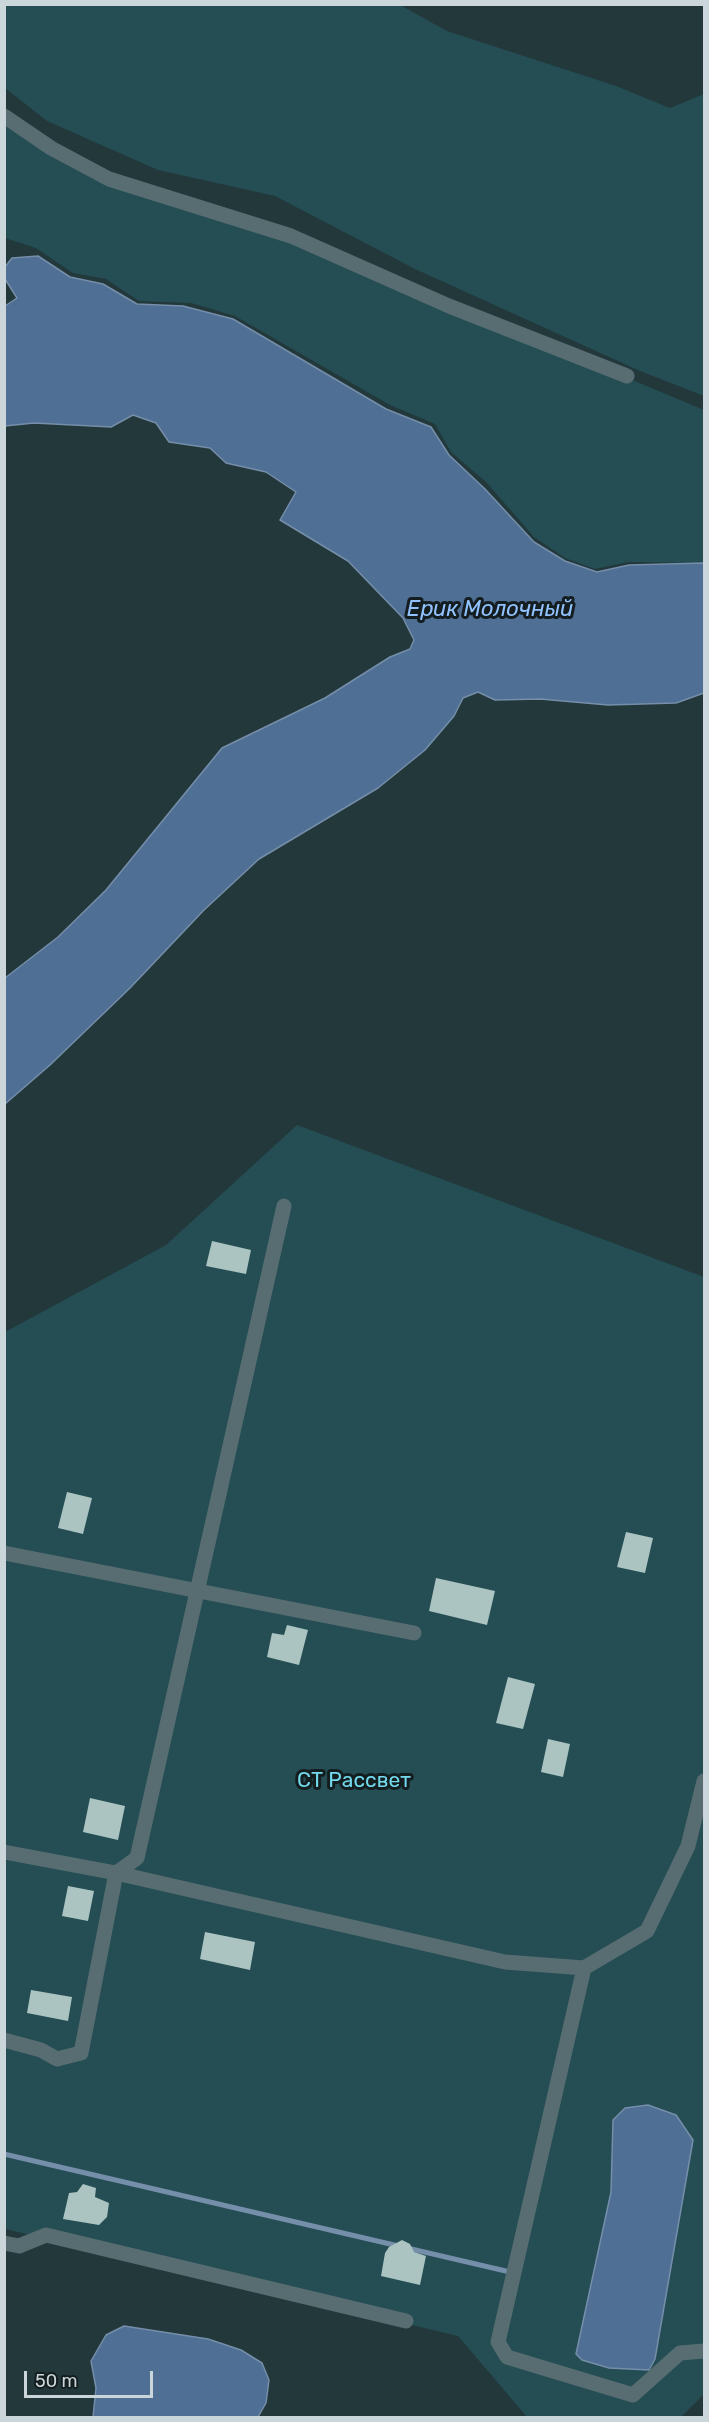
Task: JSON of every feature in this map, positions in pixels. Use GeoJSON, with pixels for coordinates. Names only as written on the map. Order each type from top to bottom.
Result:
{"type":"FeatureCollection","features":[{"type":"Feature","properties":{"kind":"street"},"geometry":{"type":"LineString","coordinates":[[4,116],[51,148],[109,179],[291,236],[449,306],[627,376]]}},
{"type":"Feature","properties":{"kind":"street"},"geometry":{"type":"LineString","coordinates":[[4,2040],[41,2050],[57,2059],[81,2053],[116,1873],[137,1858],[284,1206]]}},
{"type":"Feature","properties":{"kind":"street"},"geometry":{"type":"LineString","coordinates":[[4,1553],[414,1633]]}},
{"type":"Feature","properties":{"kind":"street"},"geometry":{"type":"LineString","coordinates":[[4,1852],[116,1873],[505,1962],[584,1968],[646,1931],[688,1846],[705,1781]]}},
{"type":"Feature","properties":{"kind":"street"},"geometry":{"type":"LineString","coordinates":[[584,1968],[498,2342],[507,2357],[633,2395],[680,2353],[705,2351]]}},
{"type":"Feature","properties":{"kind":"street"},"geometry":{"type":"LineString","coordinates":[[4,2243],[19,2246],[46,2235],[406,2321]]}},
{"type":"Feature","properties":{"kind":"green space"},"geometry":{"type":"Polygon","coordinates":[[[4,5],[400,5],[447,31],[616,86],[670,108],[704,94],[704,396],[640,371],[415,269],[275,196],[158,170],[47,121],[5,88],[4,5]]]}},
{"type":"Feature","properties":{"kind":"green space"},"geometry":{"type":"Polygon","coordinates":[[[4,118],[108,180],[291,237],[704,410],[704,563],[628,562],[595,569],[565,558],[534,537],[486,482],[451,452],[435,424],[390,405],[235,316],[191,303],[139,301],[106,279],[73,273],[36,248],[5,238],[4,118]]]}},
{"type":"Feature","properties":{"kind":"green space","name":"СТ Рассвет"},"geometry":{"type":"Polygon","coordinates":[[[297,1125],[704,1277],[704,2394],[681,2417],[527,2417],[458,2336],[5,2229],[5,1332],[166,1245],[297,1125]]]}},
{"type":"Feature","properties":{"kind":"water","name":"Ерик Молочный"},"geometry":{"type":"Polygon","coordinates":[[[38,256],[70,277],[103,284],[137,304],[183,306],[233,319],[386,409],[431,427],[449,455],[485,489],[534,542],[565,561],[597,572],[629,565],[704,563],[704,693],[676,703],[608,705],[540,699],[495,700],[478,692],[463,698],[454,716],[425,750],[378,788],[259,859],[204,910],[130,988],[50,1065],[5,1104],[5,978],[58,937],[106,890],[222,748],[325,698],[390,657],[410,649],[414,640],[403,618],[348,561],[280,520],[296,492],[266,472],[226,463],[210,448],[169,442],[156,423],[133,415],[111,427],[34,423],[5,426],[5,306],[17,298],[5,279],[5,267],[12,258],[38,256]]]}},
{"type":"Feature","properties":{"kind":"water"},"geometry":{"type":"Polygon","coordinates":[[[648,2105],[676,2115],[693,2140],[655,2359],[649,2370],[609,2368],[582,2360],[576,2354],[611,2192],[613,2120],[625,2108],[648,2105]]]}},
{"type":"Feature","properties":{"kind":"water"},"geometry":{"type":"Polygon","coordinates":[[[124,2326],[208,2339],[241,2350],[262,2363],[269,2380],[266,2403],[258,2417],[93,2417],[96,2388],[91,2361],[106,2335],[124,2326]]]}},
{"type":"Feature","properties":{"kind":"building"},"geometry":{"type":"Polygon","coordinates":[[[212,1241],[251,1250],[246,1274],[206,1266],[212,1241]]]}},
{"type":"Feature","properties":{"kind":"building"},"geometry":{"type":"Polygon","coordinates":[[[67,1492],[92,1498],[83,1534],[58,1528],[67,1492]]]}},
{"type":"Feature","properties":{"kind":"building"},"geometry":{"type":"Polygon","coordinates":[[[626,1532],[653,1538],[645,1573],[617,1567],[626,1532]]]}},
{"type":"Feature","properties":{"kind":"building"},"geometry":{"type":"Polygon","coordinates":[[[436,1578],[495,1591],[487,1625],[429,1611],[436,1578]]]}},
{"type":"Feature","properties":{"kind":"building"},"geometry":{"type":"Polygon","coordinates":[[[287,1625],[308,1630],[299,1665],[267,1657],[272,1633],[284,1635],[287,1625]]]}},
{"type":"Feature","properties":{"kind":"building"},"geometry":{"type":"Polygon","coordinates":[[[508,1677],[535,1684],[523,1729],[496,1723],[508,1677]]]}},
{"type":"Feature","properties":{"kind":"building"},"geometry":{"type":"Polygon","coordinates":[[[548,1739],[570,1744],[563,1777],[541,1772],[548,1739]]]}},
{"type":"Feature","properties":{"kind":"building"},"geometry":{"type":"Polygon","coordinates":[[[90,1798],[125,1806],[118,1840],[83,1832],[90,1798]]]}},
{"type":"Feature","properties":{"kind":"building"},"geometry":{"type":"Polygon","coordinates":[[[68,1886],[94,1891],[88,1921],[62,1916],[68,1886]]]}},
{"type":"Feature","properties":{"kind":"building"},"geometry":{"type":"Polygon","coordinates":[[[205,1932],[255,1942],[250,1970],[200,1959],[205,1932]]]}},
{"type":"Feature","properties":{"kind":"building"},"geometry":{"type":"Polygon","coordinates":[[[31,1990],[72,1997],[68,2021],[27,2013],[31,1990]]]}},
{"type":"Feature","properties":{"kind":"building"},"geometry":{"type":"Polygon","coordinates":[[[83,2184],[96,2188],[95,2197],[109,2203],[107,2217],[99,2225],[63,2219],[69,2193],[77,2192],[83,2184]]]}},
{"type":"Feature","properties":{"kind":"building"},"geometry":{"type":"Polygon","coordinates":[[[402,2240],[410,2244],[414,2252],[426,2256],[420,2285],[381,2276],[385,2253],[389,2247],[402,2240]]]}},
{"type":"Feature","properties":{"kind":"waterway"},"geometry":{"type":"LineString","coordinates":[[4,2154],[510,2272]]}}]}
